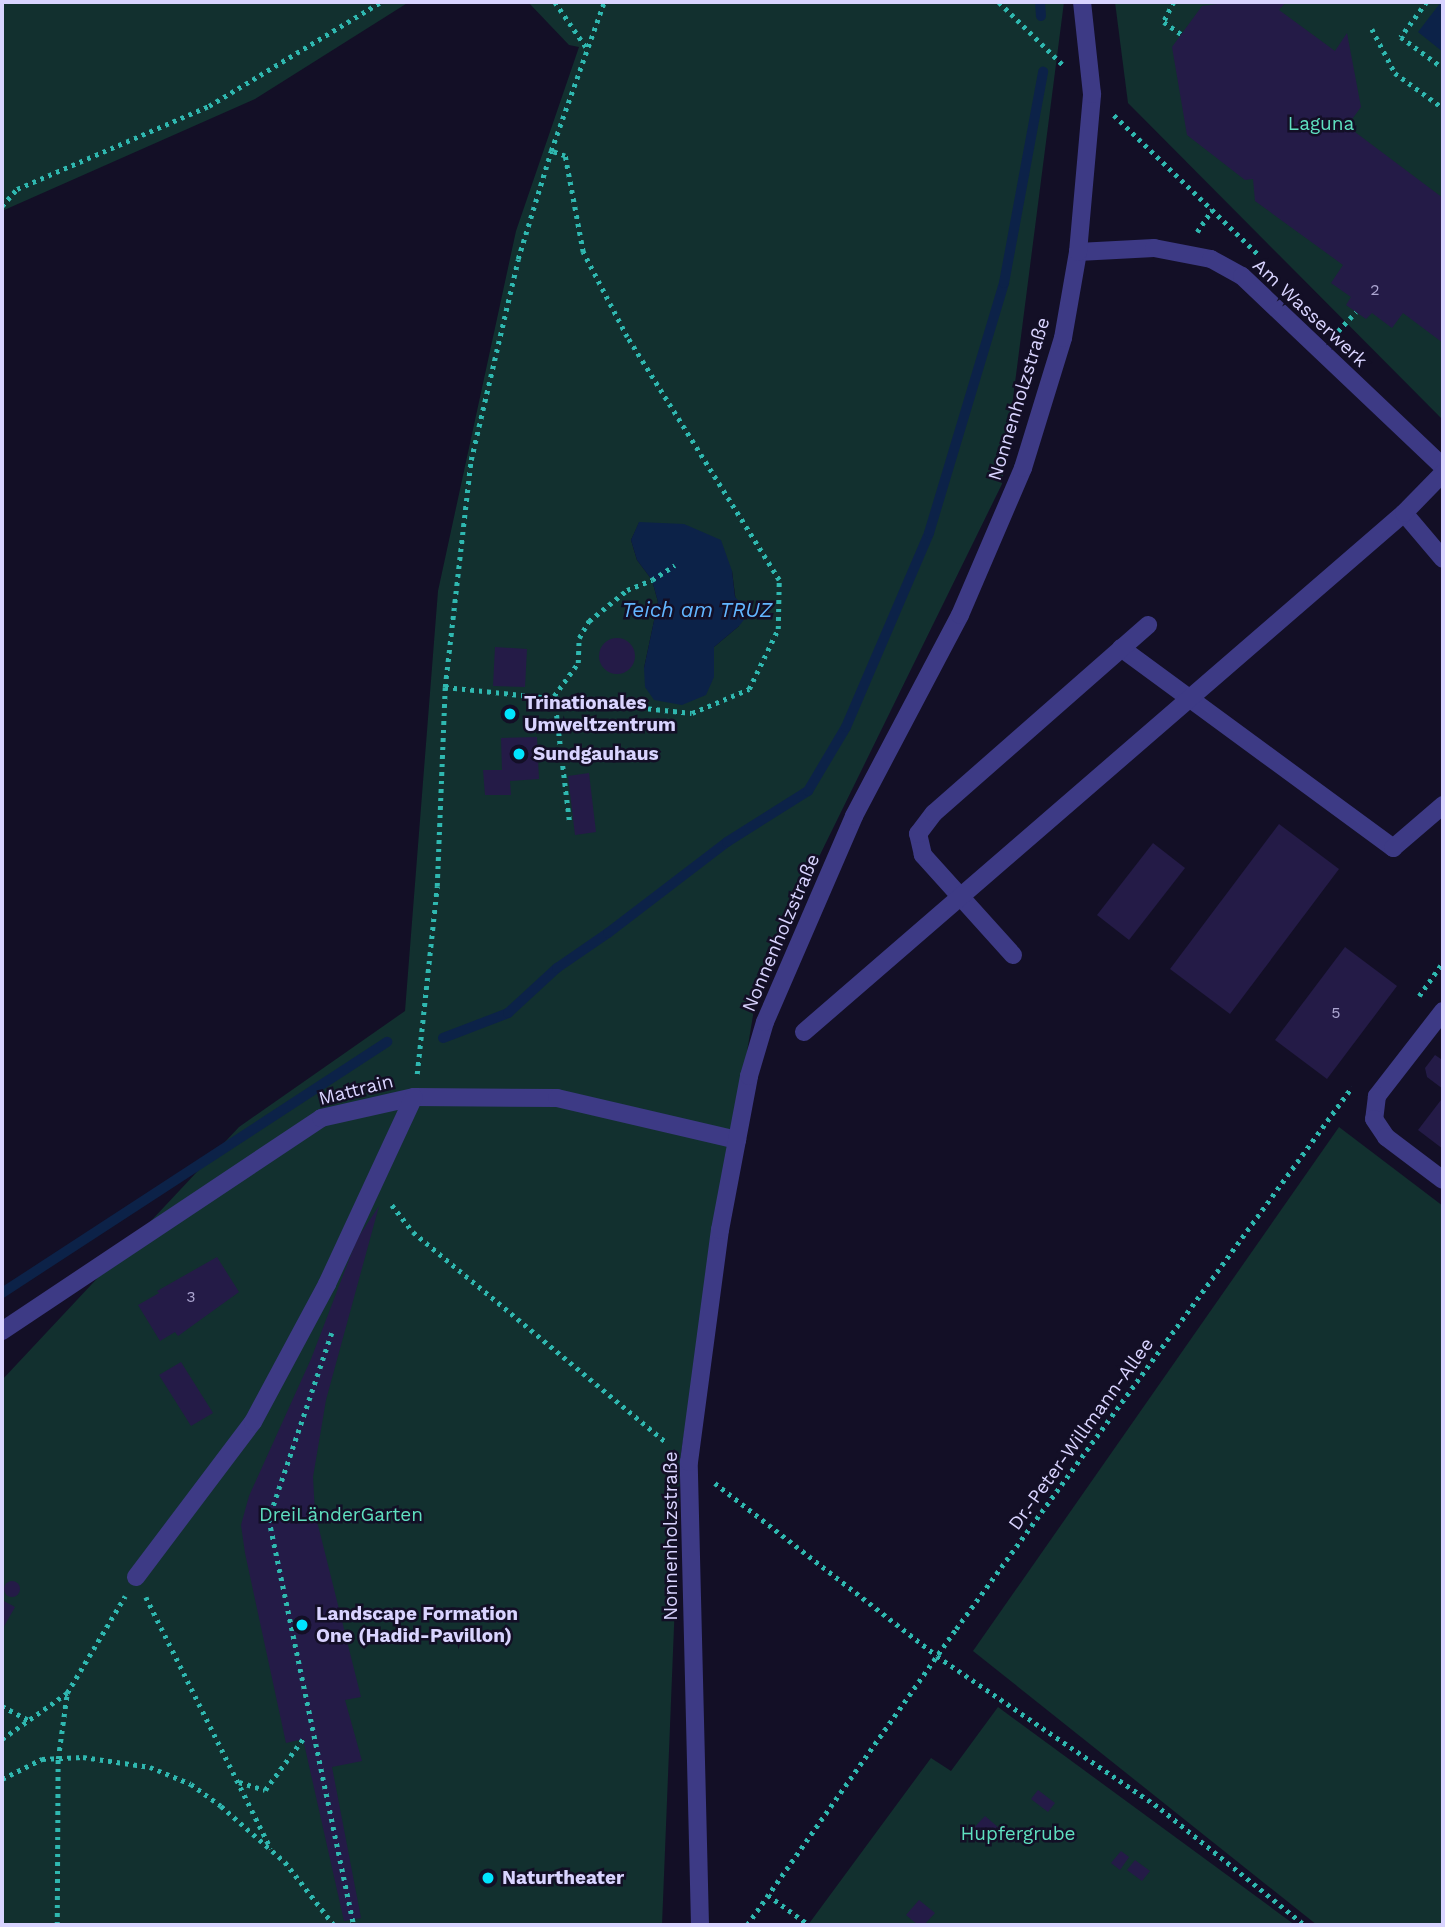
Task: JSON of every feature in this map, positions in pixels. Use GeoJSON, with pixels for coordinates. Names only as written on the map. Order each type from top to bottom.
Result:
{"type":"FeatureCollection","features":[{"type":"Feature","properties":{"kind":"street","name":"Nonnenholzstraße"},"geometry":{"type":"LineString","coordinates":[[699,1925],[689,1462],[720,1230],[749,1076],[765,1023],[854,816],[960,615],[1023,468],[1063,338],[1078,252],[1092,94],[1082,2]]}},
{"type":"Feature","properties":{"kind":"street","name":"Am Wasserwerk"},"geometry":{"type":"LineString","coordinates":[[1078,252],[1154,248],[1211,259],[1242,276],[1443,467]]}},
{"type":"Feature","properties":{"kind":"street"},"geometry":{"type":"LineString","coordinates":[[804,1032],[1404,513],[1443,473]]}},
{"type":"Feature","properties":{"kind":"street"},"geometry":{"type":"LineString","coordinates":[[1404,513],[1443,559]]}},
{"type":"Feature","properties":{"kind":"street"},"geometry":{"type":"LineString","coordinates":[[1013,955],[923,855],[918,834],[934,813],[1147,625]]}},
{"type":"Feature","properties":{"kind":"street"},"geometry":{"type":"LineString","coordinates":[[1121,648],[1393,849],[1443,805]]}},
{"type":"Feature","properties":{"kind":"street"},"geometry":{"type":"LineString","coordinates":[[1443,1010],[1377,1096],[1374,1119],[1386,1137],[1443,1180]]}},
{"type":"Feature","properties":{"kind":"street","name":"Mattrain"},"geometry":{"type":"LineString","coordinates":[[2,1331],[320,1118],[414,1097],[557,1098],[737,1140]]}},
{"type":"Feature","properties":{"kind":"street"},"geometry":{"type":"LineString","coordinates":[[136,1577],[253,1422],[327,1284],[414,1097]]}},
{"type":"Feature","properties":{"kind":"path"},"geometry":{"type":"LineString","coordinates":[[2,206],[17,189],[209,106],[382,2]]}},
{"type":"Feature","properties":{"kind":"path"},"geometry":{"type":"LineString","coordinates":[[555,2],[586,48]]}},
{"type":"Feature","properties":{"kind":"path"},"geometry":{"type":"LineString","coordinates":[[414,1097],[437,886],[445,687],[471,460],[518,259],[551,151],[604,2]]}},
{"type":"Feature","properties":{"kind":"path"},"geometry":{"type":"LineString","coordinates":[[999,2],[1092,94]]}},
{"type":"Feature","properties":{"kind":"path"},"geometry":{"type":"LineString","coordinates":[[1174,2],[1164,22],[1181,34]]}},
{"type":"Feature","properties":{"kind":"path"},"geometry":{"type":"LineString","coordinates":[[1427,2],[1401,37],[1443,68]]}},
{"type":"Feature","properties":{"kind":"path"},"geometry":{"type":"LineString","coordinates":[[1372,29],[1395,73],[1443,108]]}},
{"type":"Feature","properties":{"kind":"path"},"geometry":{"type":"LineString","coordinates":[[445,687],[554,696],[692,713],[749,689],[778,629],[779,580],[627,337],[583,252],[565,156],[551,151]]}},
{"type":"Feature","properties":{"kind":"path"},"geometry":{"type":"LineString","coordinates":[[1338,331],[1356,312]]}},
{"type":"Feature","properties":{"kind":"path"},"geometry":{"type":"LineString","coordinates":[[569,820],[554,696],[578,663],[579,638],[589,621],[628,590],[652,580],[675,565]]}},
{"type":"Feature","properties":{"kind":"path"},"geometry":{"type":"LineString","coordinates":[[1410,1008],[1443,962]]}},
{"type":"Feature","properties":{"kind":"path","name":"Dr.-Peter-Willmann-Allee"},"geometry":{"type":"LineString","coordinates":[[747,1925],[937,1656],[1361,1075]]}},
{"type":"Feature","properties":{"kind":"path"},"geometry":{"type":"LineString","coordinates":[[374,1183],[412,1232],[689,1462],[937,1656],[1161,1809],[1305,1925]]}},
{"type":"Feature","properties":{"kind":"path"},"geometry":{"type":"LineString","coordinates":[[335,1325],[269,1519],[354,1925]]}},
{"type":"Feature","properties":{"kind":"path"},"geometry":{"type":"LineString","coordinates":[[57,1925],[58,1759],[67,1693],[136,1577]]}},
{"type":"Feature","properties":{"kind":"path"},"geometry":{"type":"LineString","coordinates":[[136,1577],[272,1852]]}},
{"type":"Feature","properties":{"kind":"path"},"geometry":{"type":"LineString","coordinates":[[2,1739],[67,1693]]}},
{"type":"Feature","properties":{"kind":"path"},"geometry":{"type":"LineString","coordinates":[[2,1706],[28,1720]]}},
{"type":"Feature","properties":{"kind":"path"},"geometry":{"type":"LineString","coordinates":[[238,1782],[265,1790],[303,1739]]}},
{"type":"Feature","properties":{"kind":"path"},"geometry":{"type":"LineString","coordinates":[[2,1779],[42,1759],[83,1757],[150,1767],[191,1784],[221,1805],[272,1852],[334,1925]]}},
{"type":"Feature","properties":{"kind":"path"},"geometry":{"type":"LineString","coordinates":[[768,1895],[809,1925]]}},
{"type":"Feature","properties":{"kind":"green space"},"geometry":{"type":"Polygon","coordinates":[[[2,2],[409,2],[255,99],[2,211],[2,2]]]}},
{"type":"Feature","properties":{"kind":"green space","name":"DreiLänderGarten"},"geometry":{"type":"Polygon","coordinates":[[[528,2],[1064,2],[1002,484],[759,979],[681,1453],[662,1925],[2,1925],[2,1380],[239,1127],[405,1011],[438,591],[516,231],[579,47],[569,45],[528,2]],[[639,523],[631,540],[637,560],[652,580],[658,602],[644,668],[714,677],[714,647],[739,626],[732,571],[639,523]]]}},
{"type":"Feature","properties":{"kind":"green space","name":"Laguna"},"geometry":{"type":"Polygon","coordinates":[[[1115,2],[1443,2],[1443,420],[1128,103],[1115,2]]]}},
{"type":"Feature","properties":{"kind":"green space"},"geometry":{"type":"Polygon","coordinates":[[[1339,1127],[1443,1206],[1443,1925],[1317,1925],[973,1651],[1339,1127]]]}},
{"type":"Feature","properties":{"kind":"green space","name":"Hupfergrube"},"geometry":{"type":"Polygon","coordinates":[[[998,1707],[1295,1925],[808,1925],[931,1758],[951,1771],[998,1707]]]}},
{"type":"Feature","properties":{"kind":"water"},"geometry":{"type":"Polygon","coordinates":[[[1443,2],[1443,52],[1418,32],[1443,2]]]}},
{"type":"Feature","properties":{"kind":"water","name":"Teich am TRUZ"},"geometry":{"type":"Polygon","coordinates":[[[639,522],[684,524],[721,540],[732,571],[735,597],[750,612],[739,626],[714,647],[714,677],[706,695],[682,705],[654,700],[645,687],[644,668],[658,602],[652,580],[637,560],[631,540],[639,522]]]}},
{"type":"Feature","properties":{"kind":"building"},"geometry":{"type":"Polygon","coordinates":[[[1233,2],[1286,2],[1279,10],[1335,51],[1347,33],[1361,107],[1347,126],[1443,198],[1443,343],[1403,313],[1392,328],[1372,313],[1366,319],[1346,305],[1351,297],[1331,283],[1343,265],[1255,201],[1253,179],[1245,180],[1187,135],[1172,47],[1202,6],[1233,2]]]}},
{"type":"Feature","properties":{"kind":"building"},"geometry":{"type":"Polygon","coordinates":[[[617,638],[630,643],[635,656],[630,669],[617,674],[604,669],[599,656],[604,643],[617,638]]]}},
{"type":"Feature","properties":{"kind":"building"},"geometry":{"type":"Polygon","coordinates":[[[495,647],[527,649],[525,687],[493,686],[495,647]]]}},
{"type":"Feature","properties":{"kind":"building","name":"Sundgauhaus"},"geometry":{"type":"Polygon","coordinates":[[[537,737],[539,779],[510,781],[511,795],[485,795],[483,770],[502,770],[501,738],[537,737]]]}},
{"type":"Feature","properties":{"kind":"building"},"geometry":{"type":"Polygon","coordinates":[[[589,773],[596,832],[575,835],[568,776],[589,773]]]}},
{"type":"Feature","properties":{"kind":"building"},"geometry":{"type":"Polygon","coordinates":[[[1279,824],[1339,869],[1230,1014],[1170,969],[1279,824]]]}},
{"type":"Feature","properties":{"kind":"building"},"geometry":{"type":"Polygon","coordinates":[[[1153,843],[1185,868],[1129,940],[1097,915],[1153,843]]]}},
{"type":"Feature","properties":{"kind":"building"},"geometry":{"type":"Polygon","coordinates":[[[1345,947],[1397,986],[1327,1079],[1275,1040],[1345,947]]]}},
{"type":"Feature","properties":{"kind":"building"},"geometry":{"type":"Polygon","coordinates":[[[1435,1055],[1441,1059],[1443,1056],[1443,1089],[1427,1077],[1425,1068],[1435,1055]]]}},
{"type":"Feature","properties":{"kind":"building"},"geometry":{"type":"Polygon","coordinates":[[[1441,1100],[1443,1102],[1443,1149],[1418,1130],[1441,1100]]]}},
{"type":"Feature","properties":{"kind":"building","name":"Landscape Formation One (Hadid-Pavillon)"},"geometry":{"type":"Polygon","coordinates":[[[379,1206],[326,1400],[313,1477],[315,1513],[361,1697],[345,1700],[362,1761],[332,1767],[361,1918],[344,1921],[303,1739],[286,1743],[241,1525],[249,1496],[311,1359],[357,1239],[379,1206]]]}},
{"type":"Feature","properties":{"kind":"building"},"geometry":{"type":"Polygon","coordinates":[[[217,1257],[239,1292],[178,1336],[175,1332],[160,1341],[138,1305],[217,1257]]]}},
{"type":"Feature","properties":{"kind":"building"},"geometry":{"type":"Polygon","coordinates":[[[181,1362],[213,1413],[191,1426],[159,1375],[181,1362]]]}},
{"type":"Feature","properties":{"kind":"building"},"geometry":{"type":"Polygon","coordinates":[[[12,1581],[18,1583],[18,1595],[12,1597],[6,1595],[4,1589],[6,1583],[12,1581]]]}},
{"type":"Feature","properties":{"kind":"building"},"geometry":{"type":"Polygon","coordinates":[[[2,1600],[15,1607],[2,1630],[2,1600]]]}},
{"type":"Feature","properties":{"kind":"building"},"geometry":{"type":"Polygon","coordinates":[[[1038,1790],[1055,1803],[1048,1812],[1031,1799],[1038,1790]]]}},
{"type":"Feature","properties":{"kind":"building"},"geometry":{"type":"Polygon","coordinates":[[[985,1816],[999,1828],[987,1843],[971,1831],[985,1816]]]}},
{"type":"Feature","properties":{"kind":"building"},"geometry":{"type":"Polygon","coordinates":[[[1121,1851],[1129,1857],[1120,1870],[1111,1863],[1121,1851]]]}},
{"type":"Feature","properties":{"kind":"building"},"geometry":{"type":"Polygon","coordinates":[[[1135,1860],[1150,1871],[1142,1881],[1127,1870],[1135,1860]]]}},
{"type":"Feature","properties":{"kind":"building"},"geometry":{"type":"Polygon","coordinates":[[[919,1900],[935,1913],[924,1925],[918,1925],[906,1915],[919,1900]]]}},
{"type":"Feature","properties":{"kind":"waterway"},"geometry":{"type":"LineString","coordinates":[[1040,2],[1041,16]]}},
{"type":"Feature","properties":{"kind":"waterway"},"geometry":{"type":"LineString","coordinates":[[443,1038],[508,1013],[557,968],[608,933],[727,842],[808,791],[846,727],[929,533],[1004,283],[1043,72]]}},
{"type":"Feature","properties":{"kind":"waterway"},"geometry":{"type":"LineString","coordinates":[[2,1293],[387,1042]]}},
{"type":"Feature","properties":{"kind":"place","name":"Trinationales Umweltzentrum"},"geometry":{"type":"Point","coordinates":[510,714]}},
{"type":"Feature","properties":{"kind":"place","name":"Sundgauhaus"},"geometry":{"type":"Point","coordinates":[519,754]}},
{"type":"Feature","properties":{"kind":"place","name":"Landscape Formation One (Hadid-Pavillon)"},"geometry":{"type":"Point","coordinates":[302,1625]}},
{"type":"Feature","properties":{"kind":"place","name":"Naturtheater"},"geometry":{"type":"Point","coordinates":[488,1878]}}]}
